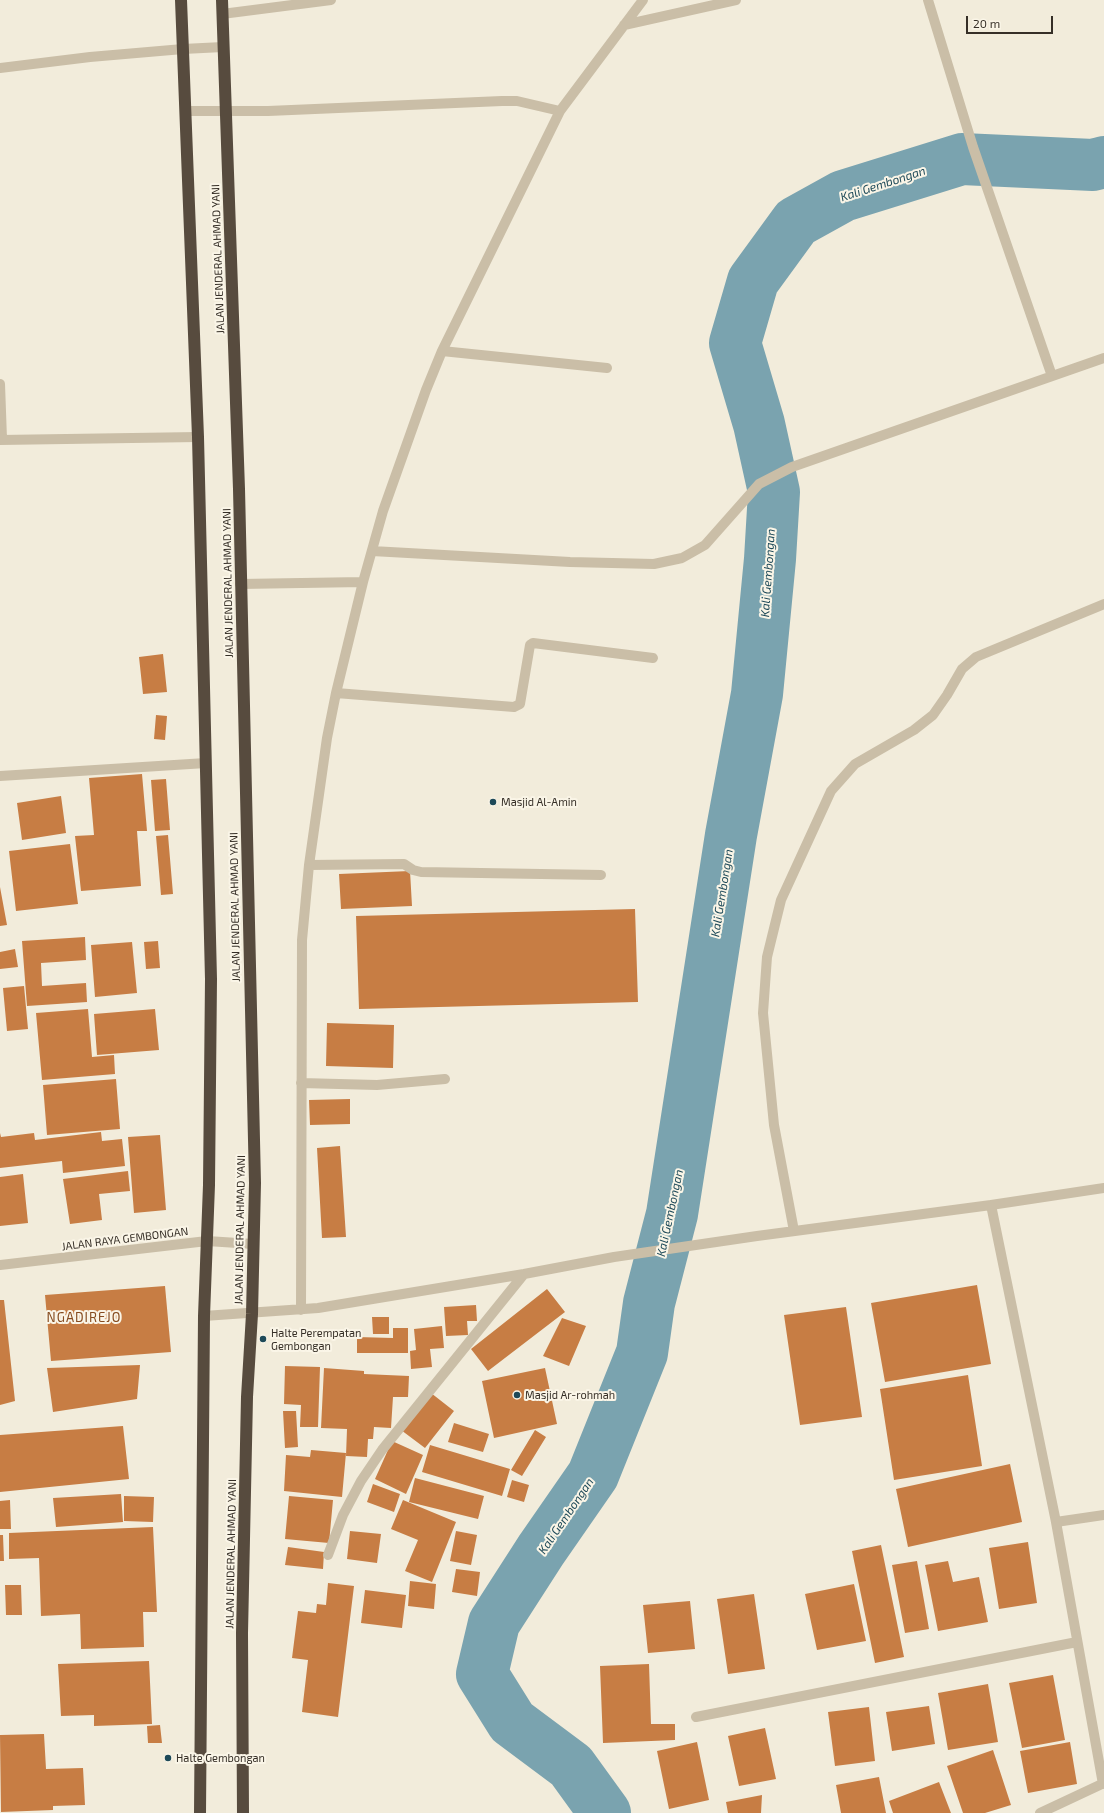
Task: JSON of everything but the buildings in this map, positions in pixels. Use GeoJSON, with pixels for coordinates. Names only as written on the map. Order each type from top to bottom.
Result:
{"type":"FeatureCollection","features":[{"type":"Feature","properties":{"kind":"highway"},"geometry":{"type":"LineString","coordinates":[[182,0],[198,437],[211,979],[207,1241],[204,1316],[200,1813]]}},
{"type":"Feature","properties":{"kind":"highway","name":"JALAN JENDERAL AHMAD YANI"},"geometry":{"type":"LineString","coordinates":[[222,0],[239,489],[255,1183],[252,1314],[247,1397],[242,1626],[243,1813]]}},
{"type":"Feature","properties":{"kind":"street"},"geometry":{"type":"LineString","coordinates":[[222,14],[331,0]]}},
{"type":"Feature","properties":{"kind":"street"},"geometry":{"type":"LineString","coordinates":[[301,1310],[302,940],[309,865],[326,738],[363,582],[383,511],[426,390],[442,351],[560,111],[643,0]]}},
{"type":"Feature","properties":{"kind":"street"},"geometry":{"type":"LineString","coordinates":[[624,25],[736,0]]}},
{"type":"Feature","properties":{"kind":"street"},"geometry":{"type":"LineString","coordinates":[[928,0],[974,147],[1052,376]]}},
{"type":"Feature","properties":{"kind":"street"},"geometry":{"type":"LineString","coordinates":[[0,68],[90,57],[223,47]]}},
{"type":"Feature","properties":{"kind":"street"},"geometry":{"type":"LineString","coordinates":[[185,111],[226,112],[517,101],[560,111]]}},
{"type":"Feature","properties":{"kind":"street"},"geometry":{"type":"LineString","coordinates":[[442,351],[607,368]]}},
{"type":"Feature","properties":{"kind":"street"},"geometry":{"type":"LineString","coordinates":[[372,551],[570,562],[654,564],[682,558],[705,545],[759,484],[792,467],[1104,358]]}},
{"type":"Feature","properties":{"kind":"street"},"geometry":{"type":"LineString","coordinates":[[0,384],[1,440],[198,437]]}},
{"type":"Feature","properties":{"kind":"street"},"geometry":{"type":"LineString","coordinates":[[240,584],[363,582]]}},
{"type":"Feature","properties":{"kind":"street"},"geometry":{"type":"LineString","coordinates":[[794,1231],[774,1125],[763,1013],[767,957],[781,900],[830,791],[855,764],[914,730],[933,715],[962,669],[976,657],[1104,604]]}},
{"type":"Feature","properties":{"kind":"street"},"geometry":{"type":"LineString","coordinates":[[336,693],[514,707],[520,704],[530,645],[533,643],[653,658]]}},
{"type":"Feature","properties":{"kind":"street"},"geometry":{"type":"LineString","coordinates":[[0,776],[206,763]]}},
{"type":"Feature","properties":{"kind":"street"},"geometry":{"type":"LineString","coordinates":[[309,865],[404,864],[413,870],[421,872],[602,876]]}},
{"type":"Feature","properties":{"kind":"street"},"geometry":{"type":"LineString","coordinates":[[301,1083],[377,1085],[445,1079]]}},
{"type":"Feature","properties":{"kind":"street"},"geometry":{"type":"LineString","coordinates":[[204,1316],[301,1310],[614,1258],[794,1231],[991,1205],[1104,1188]]}},
{"type":"Feature","properties":{"kind":"street"},"geometry":{"type":"LineString","coordinates":[[991,1205],[1056,1522],[1103,1783],[1040,1813]]}},
{"type":"Feature","properties":{"kind":"street","name":"JALAN RAYA GEMBONGAN"},"geometry":{"type":"LineString","coordinates":[[0,1265],[207,1241],[253,1244]]}},
{"type":"Feature","properties":{"kind":"street"},"geometry":{"type":"LineString","coordinates":[[328,1555],[360,1481],[378,1456],[524,1274]]}},
{"type":"Feature","properties":{"kind":"street"},"geometry":{"type":"LineString","coordinates":[[1056,1522],[1104,1515]]}},
{"type":"Feature","properties":{"kind":"street"},"geometry":{"type":"LineString","coordinates":[[696,1717],[1077,1642]]}},
{"type":"Feature","properties":{"kind":"street"},"geometry":{"type":"LineString","coordinates":[[243,1813],[248,1813]]}},
{"type":"Feature","properties":{"kind":"waterway","name":"Kali Gembongan"},"geometry":{"type":"LineString","coordinates":[[605,1813],[571,1766],[512,1722],[482,1674],[494,1623],[541,1550],[593,1475],[642,1353],[649,1303],[672,1214],[731,835],[757,694],[770,559],[774,492],[759,424],[735,343],[753,281],[796,222],[843,196],[962,159],[1093,165],[1104,162]]}},
{"type":"Feature","properties":{"kind":"place","name":"Masjid Al-Amin"},"geometry":{"type":"Point","coordinates":[493,802]}},
{"type":"Feature","properties":{"kind":"place","name":"Halte Perempatan Gembongan"},"geometry":{"type":"Point","coordinates":[263,1339]}},
{"type":"Feature","properties":{"kind":"place","name":"Masjid Ar-rohmah"},"geometry":{"type":"Point","coordinates":[517,1395]}},
{"type":"Feature","properties":{"kind":"place","name":"Halte Gembongan"},"geometry":{"type":"Point","coordinates":[168,1758]}},
{"type":"Feature","properties":{"kind":"district","name":"NGADIREJO"},"geometry":{"type":"Point","coordinates":[84,1318]}}]}
